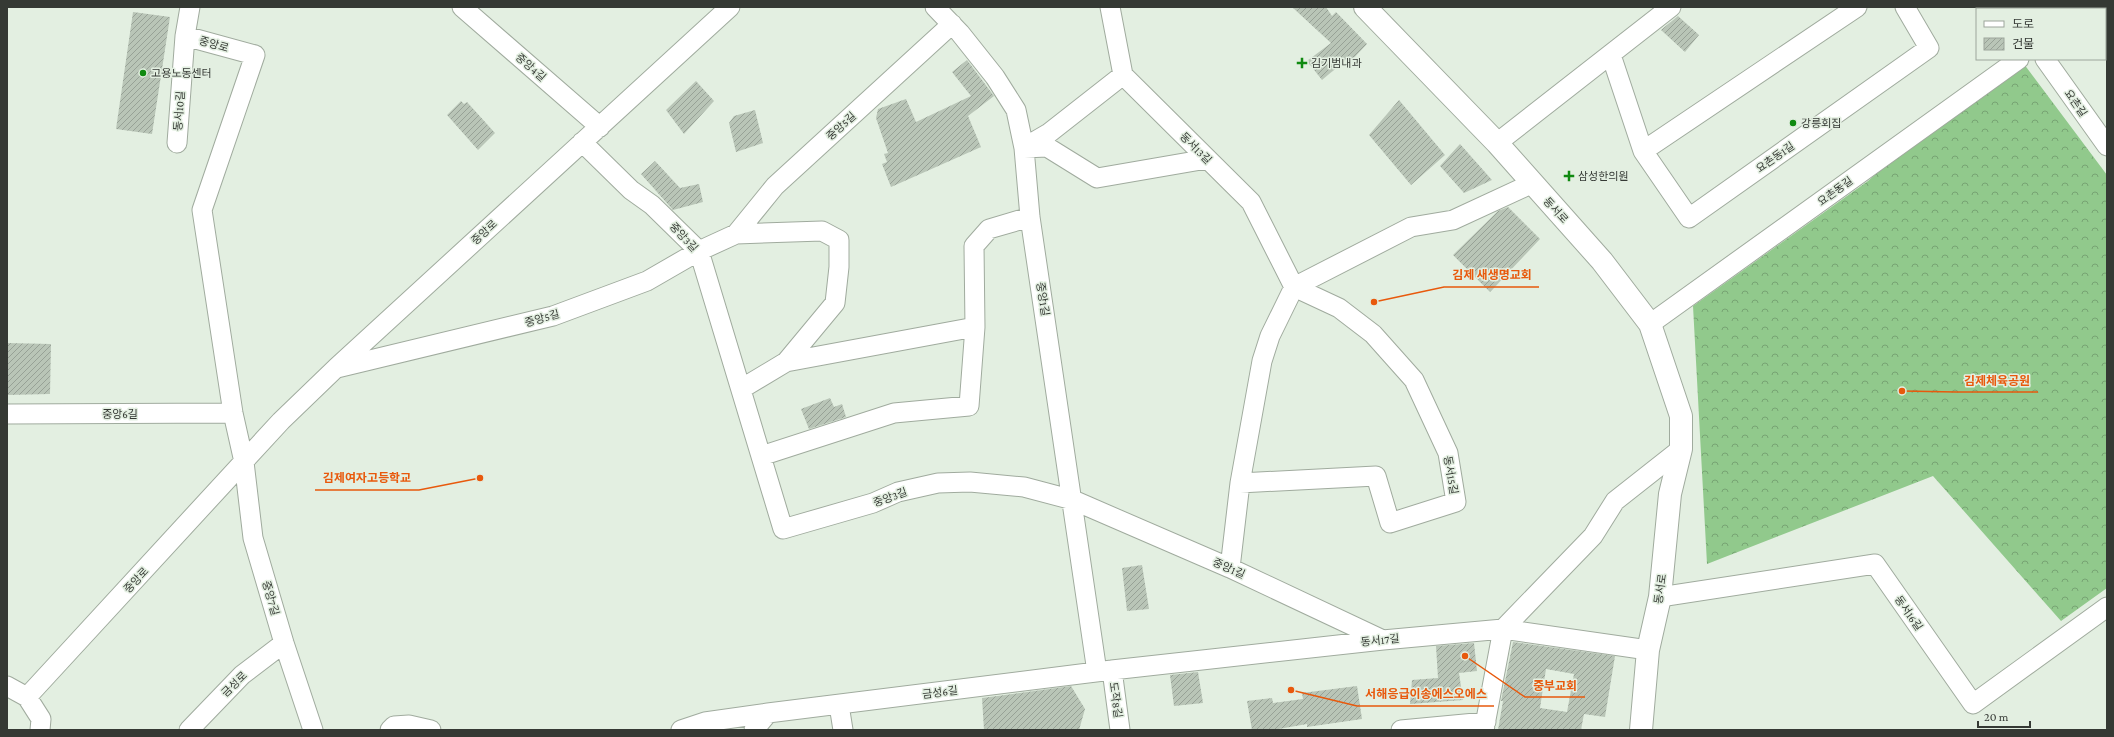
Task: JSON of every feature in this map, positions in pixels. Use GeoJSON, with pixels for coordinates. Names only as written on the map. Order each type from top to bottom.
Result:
{"type":"FeatureCollection","features":[{"type":"Feature","properties":{"kind":"main road","name":"동서로"},"geometry":{"type":"LineString","coordinates":[[1365,7],[1497,143],[1533,183],[1602,261],[1650,324],[1681,416],[1681,449],[1670,494],[1660,597],[1648,650],[1641,730]]}},
{"type":"Feature","properties":{"kind":"street","name":"동서10길"},"geometry":{"type":"LineString","coordinates":[[177,143],[185,36],[190,7]]}},
{"type":"Feature","properties":{"kind":"street","name":"중앙4길"},"geometry":{"type":"LineString","coordinates":[[462,7],[600,127]]}},
{"type":"Feature","properties":{"kind":"street","name":"중앙로"},"geometry":{"type":"LineString","coordinates":[[27,697],[282,421],[336,368],[730,7]]}},
{"type":"Feature","properties":{"kind":"street","name":"중앙1길"},"geometry":{"type":"LineString","coordinates":[[935,7],[952,24],[995,77],[1016,110],[1024,148],[1030,217],[1073,500],[1104,671]]}},
{"type":"Feature","properties":{"kind":"street"},"geometry":{"type":"LineString","coordinates":[[1024,148],[1049,133],[1123,75],[1110,7]]}},
{"type":"Feature","properties":{"kind":"street"},"geometry":{"type":"LineString","coordinates":[[1497,143],[1671,7]]}},
{"type":"Feature","properties":{"kind":"street"},"geometry":{"type":"LineString","coordinates":[[1643,151],[1857,7]]}},
{"type":"Feature","properties":{"kind":"street","name":"요촌동1길"},"geometry":{"type":"LineString","coordinates":[[1611,55],[1643,151],[1689,218],[1929,48],[1905,7]]}},
{"type":"Feature","properties":{"kind":"street","name":"중앙5길"},"geometry":{"type":"LineString","coordinates":[[736,234],[775,186],[952,24]]}},
{"type":"Feature","properties":{"kind":"street","name":"중앙로"},"geometry":{"type":"LineString","coordinates":[[185,36],[255,55],[202,210],[233,413],[244,462]]}},
{"type":"Feature","properties":{"kind":"street","name":"요촌동길"},"geometry":{"type":"LineString","coordinates":[[1650,324],[2018,60]]}},
{"type":"Feature","properties":{"kind":"street","name":"요촌길"},"geometry":{"type":"LineString","coordinates":[[2046,60],[2107,146]]}},
{"type":"Feature","properties":{"kind":"street","name":"동서13길"},"geometry":{"type":"LineString","coordinates":[[1123,75],[1251,202],[1294,287]]}},
{"type":"Feature","properties":{"kind":"street","name":"중앙3길"},"geometry":{"type":"LineString","coordinates":[[582,142],[631,190],[652,204],[699,252],[783,529],[873,503],[898,492],[938,483],[970,482],[1024,487],[1073,500]]}},
{"type":"Feature","properties":{"kind":"street"},"geometry":{"type":"LineString","coordinates":[[1024,148],[1047,147],[1097,178],[1207,159]]}},
{"type":"Feature","properties":{"kind":"street"},"geometry":{"type":"LineString","coordinates":[[1230,568],[1240,483],[1262,361],[1270,336],[1294,287],[1411,227],[1453,220],[1533,183]]}},
{"type":"Feature","properties":{"kind":"street"},"geometry":{"type":"LineString","coordinates":[[761,456],[894,414],[969,406],[975,327],[974,246],[989,229],[1030,217]]}},
{"type":"Feature","properties":{"kind":"street","name":"중앙5길"},"geometry":{"type":"LineString","coordinates":[[336,368],[554,316],[647,281],[699,252],[736,234],[822,231],[839,240],[839,267],[835,303],[786,362]]}},
{"type":"Feature","properties":{"kind":"street","name":"동서15길"},"geometry":{"type":"LineString","coordinates":[[1240,483],[1376,476],[1390,523],[1456,502],[1448,453],[1414,380],[1373,334],[1339,308],[1294,287]]}},
{"type":"Feature","properties":{"kind":"street"},"geometry":{"type":"LineString","coordinates":[[741,389],[786,362],[975,327]]}},
{"type":"Feature","properties":{"kind":"street","name":"중앙6길"},"geometry":{"type":"LineString","coordinates":[[7,414],[233,413]]}},
{"type":"Feature","properties":{"kind":"street"},"geometry":{"type":"LineString","coordinates":[[1401,730],[1485,726],[1503,629],[1593,536],[1615,501],[1681,449]]}},
{"type":"Feature","properties":{"kind":"street","name":"중앙7길"},"geometry":{"type":"LineString","coordinates":[[244,462],[253,538],[284,643],[306,726]]}},
{"type":"Feature","properties":{"kind":"street","name":"중앙1길"},"geometry":{"type":"LineString","coordinates":[[1073,500],[1230,568],[1383,640]]}},
{"type":"Feature","properties":{"kind":"street","name":"동서16길"},"geometry":{"type":"LineString","coordinates":[[1660,597],[1875,564],[1973,704],[2107,607]]}},
{"type":"Feature","properties":{"kind":"street","name":"동서17길"},"geometry":{"type":"LineString","coordinates":[[1104,671],[1383,640],[1503,629],[1648,650]]}},
{"type":"Feature","properties":{"kind":"street","name":"금성로"},"geometry":{"type":"LineString","coordinates":[[189,730],[242,675],[284,643]]}},
{"type":"Feature","properties":{"kind":"street","name":"금성6길"},"geometry":{"type":"LineString","coordinates":[[681,730],[705,722],[768,713],[1104,671]]}},
{"type":"Feature","properties":{"kind":"street","name":"도작8길"},"geometry":{"type":"LineString","coordinates":[[1104,671],[1120,730]]}},
{"type":"Feature","properties":{"kind":"street"},"geometry":{"type":"LineString","coordinates":[[7,686],[27,697],[41,719],[40,730]]}},
{"type":"Feature","properties":{"kind":"street"},"geometry":{"type":"LineString","coordinates":[[839,705],[843,730]]}},
{"type":"Feature","properties":{"kind":"street"},"geometry":{"type":"LineString","coordinates":[[754,730],[768,713]]}},
{"type":"Feature","properties":{"kind":"street"},"geometry":{"type":"LineString","coordinates":[[390,730],[394,726],[408,725],[430,730]]}},
{"type":"Feature","properties":{"kind":"green space"},"geometry":{"type":"Polygon","coordinates":[[[2021,60],[2107,175],[2107,588],[2061,621],[1933,476],[1707,564],[1693,306],[1868,181],[1953,105],[2021,60]]]}},
{"type":"Feature","properties":{"kind":"building"},"geometry":{"type":"Polygon","coordinates":[[[1292,7],[1326,7],[1332,16],[1336,12],[1367,44],[1351,61],[1348,58],[1322,80],[1307,61],[1331,43],[1292,7]]]}},
{"type":"Feature","properties":{"kind":"building","name":"고용노동센터"},"geometry":{"type":"Polygon","coordinates":[[[133,12],[170,17],[152,134],[116,129],[133,12]]]}},
{"type":"Feature","properties":{"kind":"building"},"geometry":{"type":"Polygon","coordinates":[[[1678,16],[1699,35],[1685,52],[1661,30],[1678,16]]]}},
{"type":"Feature","properties":{"kind":"building"},"geometry":{"type":"Polygon","coordinates":[[[967,60],[994,96],[968,116],[981,147],[891,187],[882,164],[887,162],[884,154],[888,153],[876,118],[878,109],[906,99],[916,122],[971,96],[952,72],[967,60]]]}},
{"type":"Feature","properties":{"kind":"building"},"geometry":{"type":"Polygon","coordinates":[[[696,81],[714,101],[684,134],[666,110],[696,81]]]}},
{"type":"Feature","properties":{"kind":"building"},"geometry":{"type":"Polygon","coordinates":[[[1399,100],[1445,155],[1411,185],[1369,135],[1399,100]]]}},
{"type":"Feature","properties":{"kind":"building"},"geometry":{"type":"Polygon","coordinates":[[[461,101],[464,104],[467,102],[495,133],[478,150],[447,115],[461,101]]]}},
{"type":"Feature","properties":{"kind":"building"},"geometry":{"type":"Polygon","coordinates":[[[755,110],[763,143],[736,152],[729,123],[734,116],[755,110]]]}},
{"type":"Feature","properties":{"kind":"building"},"geometry":{"type":"Polygon","coordinates":[[[1460,144],[1492,180],[1464,193],[1440,166],[1460,144]]]}},
{"type":"Feature","properties":{"kind":"building"},"geometry":{"type":"Polygon","coordinates":[[[655,161],[680,188],[699,184],[703,202],[673,210],[641,174],[655,161]]]}},
{"type":"Feature","properties":{"kind":"building"},"geometry":{"type":"Polygon","coordinates":[[[1508,207],[1540,239],[1490,292],[1453,255],[1498,211],[1508,207]]]}},
{"type":"Feature","properties":{"kind":"building"},"geometry":{"type":"Polygon","coordinates":[[[7,343],[51,344],[50,394],[7,395],[7,343]]]}},
{"type":"Feature","properties":{"kind":"building"},"geometry":{"type":"Polygon","coordinates":[[[830,398],[834,407],[842,404],[846,417],[809,429],[801,409],[830,398]]]}},
{"type":"Feature","properties":{"kind":"building"},"geometry":{"type":"Polygon","coordinates":[[[1142,565],[1149,609],[1127,611],[1122,568],[1142,565]]]}},
{"type":"Feature","properties":{"kind":"building"},"geometry":{"type":"Polygon","coordinates":[[[1513,642],[1615,656],[1605,717],[1584,714],[1581,730],[1498,730],[1503,701],[1501,701],[1513,642]],[[1546,669],[1540,708],[1567,712],[1574,674],[1546,669]]]}},
{"type":"Feature","properties":{"kind":"building"},"geometry":{"type":"Polygon","coordinates":[[[1474,643],[1477,671],[1459,673],[1463,700],[1410,704],[1412,680],[1438,678],[1436,646],[1474,643]]]}},
{"type":"Feature","properties":{"kind":"building"},"geometry":{"type":"Polygon","coordinates":[[[1198,672],[1203,703],[1174,706],[1170,675],[1198,672]]]}},
{"type":"Feature","properties":{"kind":"building"},"geometry":{"type":"Polygon","coordinates":[[[1071,686],[1085,709],[1079,730],[984,730],[982,698],[1071,686]]]}},
{"type":"Feature","properties":{"kind":"building"},"geometry":{"type":"Polygon","coordinates":[[[1357,686],[1362,719],[1307,727],[1307,724],[1273,730],[1252,730],[1247,701],[1272,698],[1273,703],[1303,699],[1302,693],[1357,686]]]}},
{"type":"Feature","properties":{"kind":"place","name":"김기범내과"},"geometry":{"type":"Point","coordinates":[1302,63]}},
{"type":"Feature","properties":{"kind":"place","name":"고용노동센터"},"geometry":{"type":"Point","coordinates":[143,73]}},
{"type":"Feature","properties":{"kind":"place","name":"강릉회집"},"geometry":{"type":"Point","coordinates":[1793,123]}},
{"type":"Feature","properties":{"kind":"place","name":"삼성한의원"},"geometry":{"type":"Point","coordinates":[1569,176]}},
{"type":"Feature","properties":{"kind":"place","name":"김제 새생명교회"},"geometry":{"type":"Point","coordinates":[1374,302]}},
{"type":"Feature","properties":{"kind":"place","name":"김제체육공원"},"geometry":{"type":"Point","coordinates":[1902,391]}},
{"type":"Feature","properties":{"kind":"place","name":"김제여자고등학교"},"geometry":{"type":"Point","coordinates":[480,478]}},
{"type":"Feature","properties":{"kind":"place","name":"중부교회"},"geometry":{"type":"Point","coordinates":[1465,656]}},
{"type":"Feature","properties":{"kind":"place","name":"서해응급이송에스오에스"},"geometry":{"type":"Point","coordinates":[1291,690]}}]}
